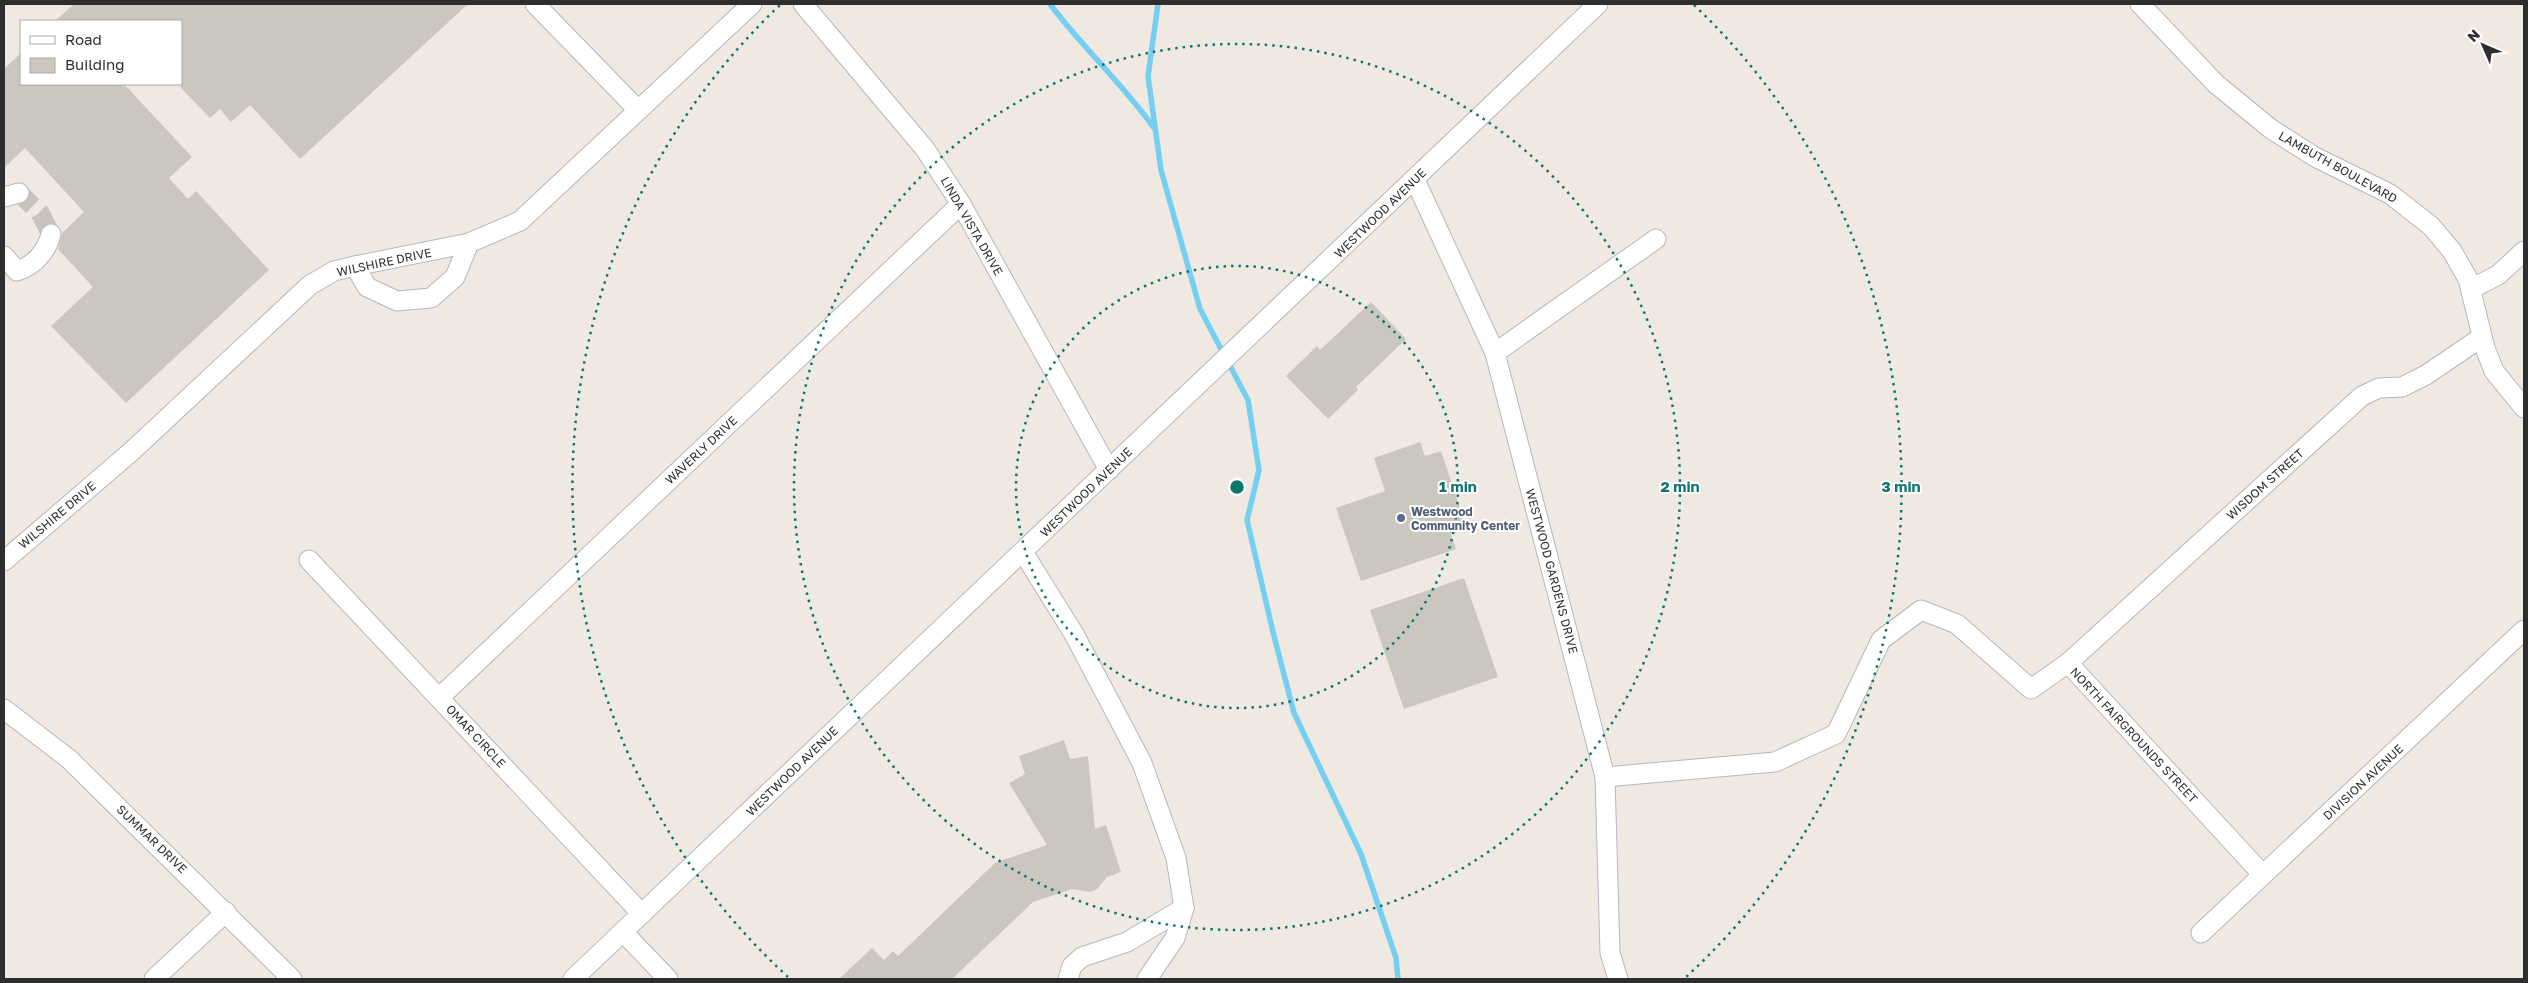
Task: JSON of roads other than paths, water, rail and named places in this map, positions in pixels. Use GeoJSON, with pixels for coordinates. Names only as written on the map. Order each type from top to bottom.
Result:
{"type":"FeatureCollection","features":[{"type":"Feature","properties":{"kind":"street"},"geometry":{"type":"LineString","coordinates":[[535,4],[638,110]]}},
{"type":"Feature","properties":{"kind":"street","name":"WILSHIRE DRIVE"},"geometry":{"type":"LineString","coordinates":[[4,561],[132,451],[310,285],[334,271],[469,243],[520,221],[752,4]]}},
{"type":"Feature","properties":{"kind":"street","name":"LINDA VISTA DRIVE"},"geometry":{"type":"LineString","coordinates":[[803,4],[926,149],[961,204],[1109,470]]}},
{"type":"Feature","properties":{"kind":"street","name":"WESTWOOD AVENUE"},"geometry":{"type":"LineString","coordinates":[[573,979],[1598,4]]}},
{"type":"Feature","properties":{"kind":"street","name":"LAMBUTH BOULEVARD"},"geometry":{"type":"LineString","coordinates":[[2140,4],[2216,84],[2271,130],[2315,157],[2390,194],[2431,226],[2452,250],[2468,279],[2482,337],[2494,371],[2524,408]]}},
{"type":"Feature","properties":{"kind":"street","name":"WESTWOOD GARDENS DRIVE"},"geometry":{"type":"LineString","coordinates":[[1415,180],[1495,353],[1606,777],[1610,953],[1618,979]]}},
{"type":"Feature","properties":{"kind":"street","name":"WAVERLY DRIVE"},"geometry":{"type":"LineString","coordinates":[[440,697],[961,204]]}},
{"type":"Feature","properties":{"kind":"street"},"geometry":{"type":"LineString","coordinates":[[4,256],[17,271],[28,267],[48,245],[51,234]]}},
{"type":"Feature","properties":{"kind":"street"},"geometry":{"type":"LineString","coordinates":[[1495,353],[1656,239]]}},
{"type":"Feature","properties":{"kind":"street"},"geometry":{"type":"LineString","coordinates":[[355,266],[367,287],[397,301],[431,298],[456,277],[469,243]]}},
{"type":"Feature","properties":{"kind":"street"},"geometry":{"type":"LineString","coordinates":[[2471,289],[2498,275],[2524,252]]}},
{"type":"Feature","properties":{"kind":"street","name":"WISDOM STREET"},"geometry":{"type":"LineString","coordinates":[[2068,664],[2362,396],[2379,388],[2402,387],[2426,375],[2482,337]]}},
{"type":"Feature","properties":{"kind":"street"},"geometry":{"type":"LineString","coordinates":[[1023,552],[1074,634],[1142,763],[1176,858],[1184,908],[1175,938],[1147,979]]}},
{"type":"Feature","properties":{"kind":"street","name":"OMAR CIRCLE"},"geometry":{"type":"LineString","coordinates":[[309,560],[440,697],[642,914]]}},
{"type":"Feature","properties":{"kind":"street","name":"NORTH FAIRGROUNDS STREET"},"geometry":{"type":"LineString","coordinates":[[1606,777],[1775,762],[1836,734],[1881,640],[1921,610],[1958,624],[2031,689],[2068,664],[2263,875]]}},
{"type":"Feature","properties":{"kind":"street","name":"DIVISION AVENUE"},"geometry":{"type":"LineString","coordinates":[[2201,933],[2524,630]]}},
{"type":"Feature","properties":{"kind":"street","name":"SUMMAR DRIVE"},"geometry":{"type":"LineString","coordinates":[[4,709],[69,758],[292,979]]}},
{"type":"Feature","properties":{"kind":"street"},"geometry":{"type":"LineString","coordinates":[[1068,979],[1072,966],[1082,958],[1127,942],[1184,908]]}},
{"type":"Feature","properties":{"kind":"street"},"geometry":{"type":"LineString","coordinates":[[154,979],[226,912]]}},
{"type":"Feature","properties":{"kind":"street"},"geometry":{"type":"LineString","coordinates":[[623,932],[668,979]]}},
{"type":"Feature","properties":{"kind":"waterway"},"geometry":{"type":"LineString","coordinates":[[1050,4],[1154,128]]}},
{"type":"Feature","properties":{"kind":"waterway"},"geometry":{"type":"LineString","coordinates":[[1158,4],[1148,76],[1161,170],[1200,309],[1248,400],[1259,470],[1247,520],[1273,632],[1294,713],[1361,854],[1396,958],[1398,979]]}},
{"type":"Feature","properties":{"kind":"tunnel"},"geometry":{"type":"LineString","coordinates":[[19,193],[40,213],[51,234]]}},
{"type":"Feature","properties":{"kind":"place","name":"Westwood Community Center"},"geometry":{"type":"Point","coordinates":[1401,518]}}]}
